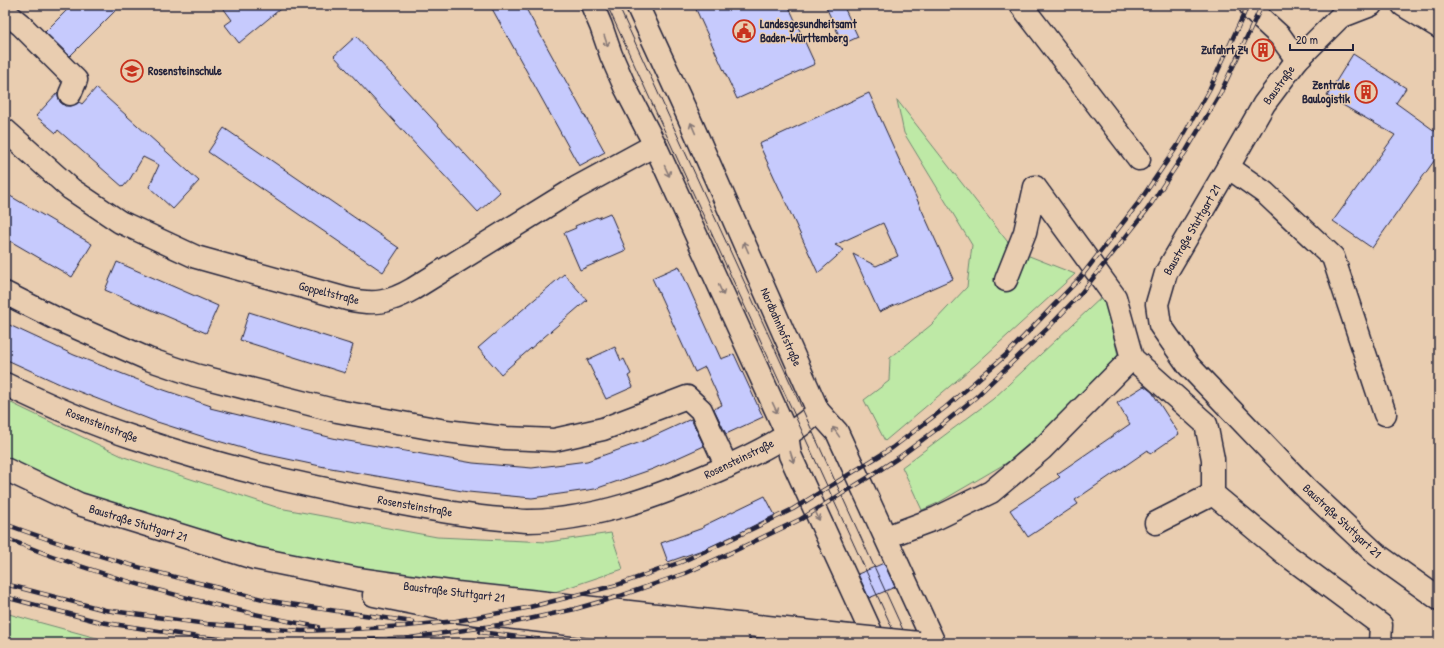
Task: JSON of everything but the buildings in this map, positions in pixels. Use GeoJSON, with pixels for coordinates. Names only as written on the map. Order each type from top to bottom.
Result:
{"type":"FeatureCollection","features":[{"type":"Feature","properties":{"kind":"street"},"geometry":{"type":"LineString","coordinates":[[592,5],[625,87],[655,145],[787,434],[790,455],[876,643]]}},
{"type":"Feature","properties":{"kind":"street","name":"Nordbahnhofstraße"},"geometry":{"type":"LineString","coordinates":[[636,5],[689,118],[818,411],[837,432],[850,456],[934,643]]}},
{"type":"Feature","properties":{"kind":"street"},"geometry":{"type":"LineString","coordinates":[[1021,5],[1138,159]]}},
{"type":"Feature","properties":{"kind":"street"},"geometry":{"type":"LineString","coordinates":[[1297,60],[1340,17],[1370,5]]}},
{"type":"Feature","properties":{"kind":"street"},"geometry":{"type":"LineString","coordinates":[[1403,5],[1439,27]]}},
{"type":"Feature","properties":{"kind":"street","name":"Baustraße"},"geometry":{"type":"LineString","coordinates":[[1228,167],[1264,104],[1297,60],[1280,36],[1252,9]]}},
{"type":"Feature","properties":{"kind":"street"},"geometry":{"type":"LineString","coordinates":[[5,12],[21,25],[76,80],[70,94]]}},
{"type":"Feature","properties":{"kind":"street","name":"Goppeltstraße"},"geometry":{"type":"LineString","coordinates":[[5,130],[71,189],[120,222],[196,257],[362,303],[384,302],[413,289],[576,188],[655,145]]}},
{"type":"Feature","properties":{"kind":"street"},"geometry":{"type":"LineString","coordinates":[[1228,167],[1265,193],[1333,257],[1384,414]]}},
{"type":"Feature","properties":{"kind":"street","name":"Baustraße Stuttgart 21"},"geometry":{"type":"LineString","coordinates":[[1228,167],[1166,273],[1157,304],[1160,325],[1188,365],[1305,487],[1376,554],[1439,599]]}},
{"type":"Feature","properties":{"kind":"street"},"geometry":{"type":"LineString","coordinates":[[1006,280],[1025,232],[1035,187],[1115,297],[1132,358],[1206,424],[1213,459],[1213,494]]}},
{"type":"Feature","properties":{"kind":"street"},"geometry":{"type":"LineString","coordinates":[[5,293],[59,320],[148,359],[195,375],[337,411],[446,431],[506,438],[554,440],[603,429],[687,397],[701,410],[727,466]]}},
{"type":"Feature","properties":{"kind":"street"},"geometry":{"type":"LineString","coordinates":[[886,537],[937,518],[991,492],[1042,449],[1132,358]]}},
{"type":"Feature","properties":{"kind":"street","name":"Rosensteinstraße"},"geometry":{"type":"LineString","coordinates":[[5,384],[46,403],[130,437],[203,460],[325,490],[475,516],[528,521],[575,517],[602,512],[690,483],[766,447],[808,421],[818,411]]}},
{"type":"Feature","properties":{"kind":"street","name":"Baustraße Stuttgart 21"},"geometry":{"type":"LineString","coordinates":[[5,469],[78,504],[201,542],[254,558],[358,578],[458,594],[919,643]]}},
{"type":"Feature","properties":{"kind":"street","name":"Baustraße Stuttgart 21"},"geometry":{"type":"LineString","coordinates":[[5,484],[71,515],[167,545],[249,568],[328,586],[453,611],[739,643]]}},
{"type":"Feature","properties":{"kind":"street"},"geometry":{"type":"LineString","coordinates":[[1156,524],[1213,494]]}},
{"type":"Feature","properties":{"kind":"street"},"geometry":{"type":"LineString","coordinates":[[1213,494],[1284,553],[1381,625],[1380,643]]}},
{"type":"Feature","properties":{"kind":"green space"},"geometry":{"type":"Polygon","coordinates":[[[897,100],[1014,250],[1075,274],[975,365],[885,441],[864,400],[889,381],[890,358],[931,325],[967,287],[972,245],[904,133],[897,100]]]}},
{"type":"Feature","properties":{"kind":"green space"},"geometry":{"type":"Polygon","coordinates":[[[1104,295],[1120,364],[1008,462],[938,503],[922,510],[902,467],[993,399],[1104,295]]]}},
{"type":"Feature","properties":{"kind":"green space"},"geometry":{"type":"Polygon","coordinates":[[[5,400],[124,457],[279,508],[437,537],[548,542],[611,533],[623,569],[549,594],[388,575],[257,549],[81,497],[5,461],[5,400]]]}},
{"type":"Feature","properties":{"kind":"green space"},"geometry":{"type":"Polygon","coordinates":[[[5,613],[115,643],[5,643],[5,613]]]}},
{"type":"Feature","properties":{"kind":"tram line"},"geometry":{"type":"LineString","coordinates":[[607,5],[899,643]]}},
{"type":"Feature","properties":{"kind":"tram line"},"geometry":{"type":"LineString","coordinates":[[618,5],[909,643]]}},
{"type":"Feature","properties":{"kind":"railway"},"geometry":{"type":"LineString","coordinates":[[5,584],[105,610],[207,624],[302,631],[407,626],[456,621],[526,608],[617,585],[681,562],[725,542],[793,509],[892,448],[946,407],[1007,354],[1080,278],[1139,202],[1178,145],[1210,88],[1248,5]]}},
{"type":"Feature","properties":{"kind":"railway"},"geometry":{"type":"LineString","coordinates":[[5,597],[100,622],[198,637],[256,642],[303,643],[410,638],[506,624],[575,609],[620,596],[686,573],[730,553],[801,519],[898,458],[976,397],[1050,326],[1082,292],[1147,210],[1186,151],[1220,94],[1262,5]]}},
{"type":"Feature","properties":{"kind":"railway"},"geometry":{"type":"LineString","coordinates":[[5,524],[107,558],[257,598],[307,607],[413,622]]}},
{"type":"Feature","properties":{"kind":"railway"},"geometry":{"type":"LineString","coordinates":[[5,538],[82,567],[159,590],[198,601],[318,627]]}},
{"type":"Feature","properties":{"kind":"railway"},"geometry":{"type":"LineString","coordinates":[[480,632],[566,643]]}},
{"type":"Feature","properties":{"kind":"place","name":"Landesgesundheitsamt Baden-Württemberg"},"geometry":{"type":"Point","coordinates":[744,31]}},
{"type":"Feature","properties":{"kind":"place","name":"Zufahrt Z4"},"geometry":{"type":"Point","coordinates":[1263,50]}},
{"type":"Feature","properties":{"kind":"place","name":"Rosensteinschule"},"geometry":{"type":"Point","coordinates":[132,71]}},
{"type":"Feature","properties":{"kind":"place","name":"Zentrale Baulogistik"},"geometry":{"type":"Point","coordinates":[1366,92]}}]}
